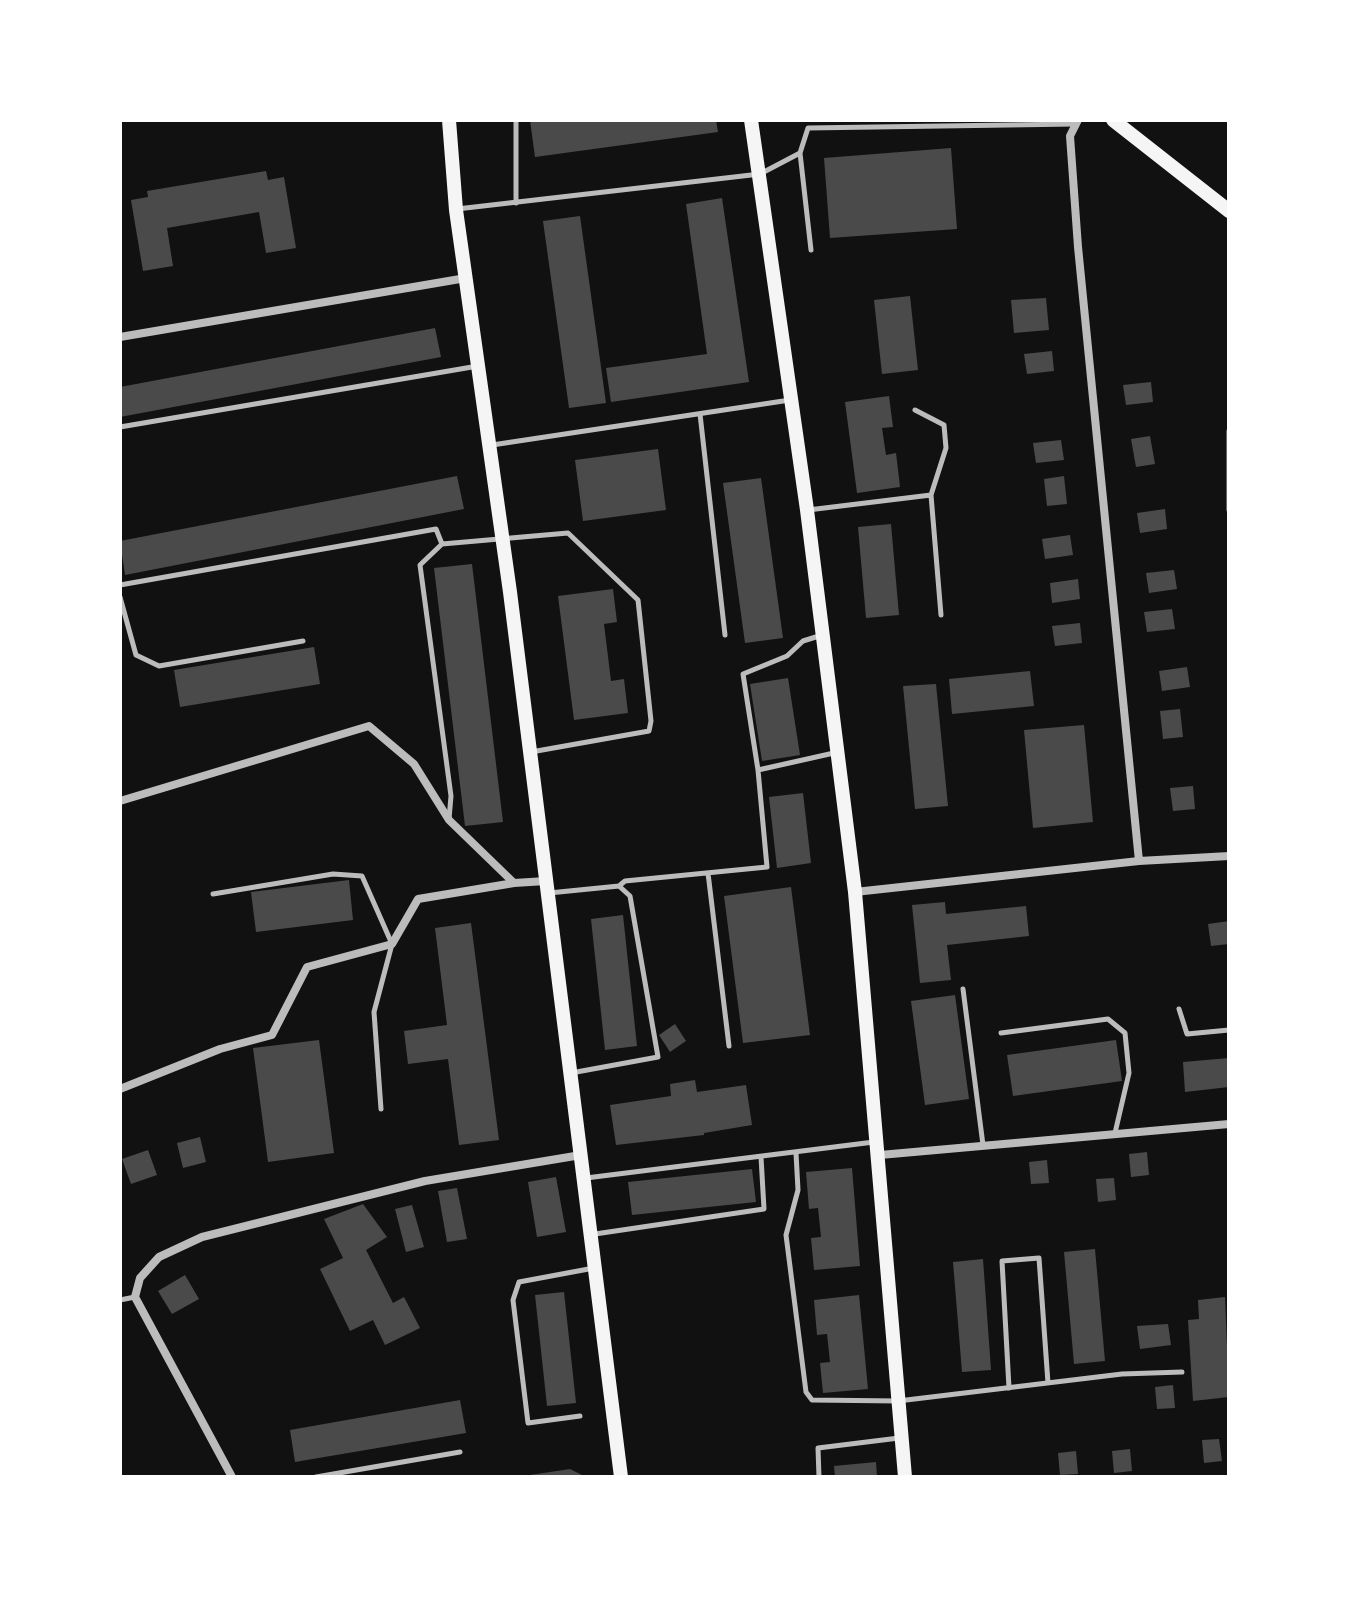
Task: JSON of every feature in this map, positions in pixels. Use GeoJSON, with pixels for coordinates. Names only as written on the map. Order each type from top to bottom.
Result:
{"type":"FeatureCollection","features":[{"type":"Feature","properties":{"kind":"main road"},"geometry":{"type":"LineString","coordinates":[[449,120],[456,210],[502,536],[621,1477]]}},
{"type":"Feature","properties":{"kind":"main road"},"geometry":{"type":"LineString","coordinates":[[751,120],[807,510],[855,892],[880,1148],[905,1477]]}},
{"type":"Feature","properties":{"kind":"main road"},"geometry":{"type":"LineString","coordinates":[[1113,120],[1229,211]]}},
{"type":"Feature","properties":{"kind":"street"},"geometry":{"type":"LineString","coordinates":[[1077,122],[1070,136],[1078,247],[1139,861]]}},
{"type":"Feature","properties":{"kind":"street"},"geometry":{"type":"LineString","coordinates":[[120,337],[466,278]]}},
{"type":"Feature","properties":{"kind":"street"},"geometry":{"type":"LineString","coordinates":[[120,801],[369,726],[414,764],[449,820],[514,883]]}},
{"type":"Feature","properties":{"kind":"street"},"geometry":{"type":"LineString","coordinates":[[855,892],[1139,861],[1229,856]]}},
{"type":"Feature","properties":{"kind":"street"},"geometry":{"type":"LineString","coordinates":[[120,1089],[220,1049],[272,1035],[307,967],[392,944],[418,899],[514,883],[547,887]]}},
{"type":"Feature","properties":{"kind":"street"},"geometry":{"type":"LineString","coordinates":[[880,1148],[983,1146],[1229,1124]]}},
{"type":"Feature","properties":{"kind":"street"},"geometry":{"type":"LineString","coordinates":[[232,1477],[135,1297],[140,1278],[159,1257],[202,1237],[425,1181],[581,1155]]}},
{"type":"Feature","properties":{"kind":"lane"},"geometry":{"type":"LineString","coordinates":[[516,120],[516,203]]}},
{"type":"Feature","properties":{"kind":"lane"},"geometry":{"type":"LineString","coordinates":[[811,250],[800,153],[808,128],[1077,122]]}},
{"type":"Feature","properties":{"kind":"lane"},"geometry":{"type":"LineString","coordinates":[[456,210],[760,174],[800,153]]}},
{"type":"Feature","properties":{"kind":"lane"},"geometry":{"type":"LineString","coordinates":[[120,427],[478,366]]}},
{"type":"Feature","properties":{"kind":"lane"},"geometry":{"type":"LineString","coordinates":[[489,445],[791,400]]}},
{"type":"Feature","properties":{"kind":"lane"},"geometry":{"type":"LineString","coordinates":[[915,410],[944,425],[946,448],[931,495],[941,615]]}},
{"type":"Feature","properties":{"kind":"lane"},"geometry":{"type":"LineString","coordinates":[[700,414],[725,635]]}},
{"type":"Feature","properties":{"kind":"lane"},"geometry":{"type":"LineString","coordinates":[[1229,431],[1229,510]]}},
{"type":"Feature","properties":{"kind":"lane"},"geometry":{"type":"LineString","coordinates":[[807,510],[931,495]]}},
{"type":"Feature","properties":{"kind":"lane"},"geometry":{"type":"LineString","coordinates":[[120,585],[436,529],[442,544]]}},
{"type":"Feature","properties":{"kind":"lane"},"geometry":{"type":"LineString","coordinates":[[449,820],[451,796],[420,565],[442,544],[502,536],[568,533],[638,600],[651,721],[649,731],[530,752]]}},
{"type":"Feature","properties":{"kind":"lane"},"geometry":{"type":"LineString","coordinates":[[120,597],[136,655],[159,666],[303,641]]}},
{"type":"Feature","properties":{"kind":"lane"},"geometry":{"type":"LineString","coordinates":[[547,887],[619,886],[625,881],[767,867],[758,770],[743,674],[787,656],[803,641],[823,635]]}},
{"type":"Feature","properties":{"kind":"lane"},"geometry":{"type":"LineString","coordinates":[[758,770],[839,752]]}},
{"type":"Feature","properties":{"kind":"lane"},"geometry":{"type":"LineString","coordinates":[[708,873],[729,1046]]}},
{"type":"Feature","properties":{"kind":"lane"},"geometry":{"type":"LineString","coordinates":[[213,894],[333,874],[362,876],[392,944],[374,1012],[381,1109]]}},
{"type":"Feature","properties":{"kind":"lane"},"geometry":{"type":"LineString","coordinates":[[571,1074],[658,1057],[630,896],[619,886]]}},
{"type":"Feature","properties":{"kind":"lane"},"geometry":{"type":"LineString","coordinates":[[963,989],[983,1146]]}},
{"type":"Feature","properties":{"kind":"lane"},"geometry":{"type":"LineString","coordinates":[[1179,1009],[1187,1034],[1229,1030]]}},
{"type":"Feature","properties":{"kind":"lane"},"geometry":{"type":"LineString","coordinates":[[1001,1033],[1108,1019],[1125,1033],[1129,1073],[1115,1134]]}},
{"type":"Feature","properties":{"kind":"lane"},"geometry":{"type":"LineString","coordinates":[[584,1178],[796,1153],[880,1148]]}},
{"type":"Feature","properties":{"kind":"lane"},"geometry":{"type":"LineString","coordinates":[[796,1153],[798,1190],[786,1235],[806,1392],[812,1400],[898,1401],[1122,1374],[1182,1372]]}},
{"type":"Feature","properties":{"kind":"lane"},"geometry":{"type":"LineString","coordinates":[[591,1235],[764,1209],[761,1157]]}},
{"type":"Feature","properties":{"kind":"lane"},"geometry":{"type":"LineString","coordinates":[[1009,1388],[1002,1261],[1039,1258],[1048,1383]]}},
{"type":"Feature","properties":{"kind":"lane"},"geometry":{"type":"LineString","coordinates":[[580,1416],[528,1423],[513,1300],[519,1282],[595,1268]]}},
{"type":"Feature","properties":{"kind":"lane"},"geometry":{"type":"LineString","coordinates":[[120,1300],[135,1297]]}},
{"type":"Feature","properties":{"kind":"lane"},"geometry":{"type":"LineString","coordinates":[[819,1477],[818,1448],[901,1438]]}},
{"type":"Feature","properties":{"kind":"lane"},"geometry":{"type":"LineString","coordinates":[[316,1477],[460,1452]]}},
{"type":"Feature","properties":{"kind":"building"},"geometry":{"type":"Polygon","coordinates":[[[530,120],[716,120],[718,132],[535,157],[530,120]]]}},
{"type":"Feature","properties":{"kind":"building"},"geometry":{"type":"Polygon","coordinates":[[[951,148],[957,229],[830,238],[824,158],[951,148]]]}},
{"type":"Feature","properties":{"kind":"building"},"geometry":{"type":"Polygon","coordinates":[[[266,171],[268,180],[284,177],[296,248],[266,253],[259,212],[167,228],[173,266],[143,271],[131,200],[148,197],[147,191],[266,171]]]}},
{"type":"Feature","properties":{"kind":"building"},"geometry":{"type":"Polygon","coordinates":[[[722,198],[749,382],[611,402],[606,368],[707,354],[686,204],[722,198]]]}},
{"type":"Feature","properties":{"kind":"building"},"geometry":{"type":"Polygon","coordinates":[[[580,216],[606,403],[569,408],[543,221],[580,216]]]}},
{"type":"Feature","properties":{"kind":"building"},"geometry":{"type":"Polygon","coordinates":[[[910,296],[918,370],[882,374],[874,300],[910,296]]]}},
{"type":"Feature","properties":{"kind":"building"},"geometry":{"type":"Polygon","coordinates":[[[1046,298],[1049,330],[1014,333],[1011,300],[1046,298]]]}},
{"type":"Feature","properties":{"kind":"building"},"geometry":{"type":"Polygon","coordinates":[[[435,328],[441,357],[120,417],[120,387],[435,328]]]}},
{"type":"Feature","properties":{"kind":"building"},"geometry":{"type":"Polygon","coordinates":[[[1052,351],[1054,371],[1027,374],[1024,354],[1052,351]]]}},
{"type":"Feature","properties":{"kind":"building"},"geometry":{"type":"Polygon","coordinates":[[[1151,382],[1153,402],[1126,405],[1123,385],[1151,382]]]}},
{"type":"Feature","properties":{"kind":"building"},"geometry":{"type":"Polygon","coordinates":[[[889,396],[893,427],[882,428],[886,455],[896,453],[900,487],[857,493],[845,402],[889,396]]]}},
{"type":"Feature","properties":{"kind":"building"},"geometry":{"type":"Polygon","coordinates":[[[1150,436],[1155,464],[1136,467],[1131,439],[1150,436]]]}},
{"type":"Feature","properties":{"kind":"building"},"geometry":{"type":"Polygon","coordinates":[[[1061,440],[1064,460],[1036,463],[1033,443],[1061,440]]]}},
{"type":"Feature","properties":{"kind":"building"},"geometry":{"type":"Polygon","coordinates":[[[658,449],[666,510],[583,521],[575,460],[658,449]]]}},
{"type":"Feature","properties":{"kind":"building"},"geometry":{"type":"Polygon","coordinates":[[[457,476],[464,509],[125,575],[120,541],[457,476]]]}},
{"type":"Feature","properties":{"kind":"building"},"geometry":{"type":"Polygon","coordinates":[[[1064,476],[1067,504],[1047,506],[1044,479],[1064,476]]]}},
{"type":"Feature","properties":{"kind":"building"},"geometry":{"type":"Polygon","coordinates":[[[761,478],[783,638],[745,643],[723,483],[761,478]]]}},
{"type":"Feature","properties":{"kind":"building"},"geometry":{"type":"Polygon","coordinates":[[[1165,509],[1167,529],[1140,533],[1137,513],[1165,509]]]}},
{"type":"Feature","properties":{"kind":"building"},"geometry":{"type":"Polygon","coordinates":[[[891,524],[899,615],[866,618],[858,527],[891,524]]]}},
{"type":"Feature","properties":{"kind":"building"},"geometry":{"type":"Polygon","coordinates":[[[1070,535],[1073,555],[1045,559],[1042,539],[1070,535]]]}},
{"type":"Feature","properties":{"kind":"building"},"geometry":{"type":"Polygon","coordinates":[[[472,564],[503,822],[465,826],[434,568],[472,564]]]}},
{"type":"Feature","properties":{"kind":"building"},"geometry":{"type":"Polygon","coordinates":[[[1174,570],[1177,589],[1149,593],[1146,573],[1174,570]]]}},
{"type":"Feature","properties":{"kind":"building"},"geometry":{"type":"Polygon","coordinates":[[[1078,579],[1080,599],[1052,603],[1050,583],[1078,579]]]}},
{"type":"Feature","properties":{"kind":"building"},"geometry":{"type":"Polygon","coordinates":[[[613,589],[617,622],[604,624],[611,681],[624,679],[628,713],[574,720],[558,596],[613,589]]]}},
{"type":"Feature","properties":{"kind":"building"},"geometry":{"type":"Polygon","coordinates":[[[1172,609],[1175,629],[1147,632],[1144,612],[1172,609]]]}},
{"type":"Feature","properties":{"kind":"building"},"geometry":{"type":"Polygon","coordinates":[[[1080,623],[1082,643],[1055,646],[1052,626],[1080,623]]]}},
{"type":"Feature","properties":{"kind":"building"},"geometry":{"type":"Polygon","coordinates":[[[314,647],[320,684],[180,707],[174,670],[314,647]]]}},
{"type":"Feature","properties":{"kind":"building"},"geometry":{"type":"Polygon","coordinates":[[[1187,667],[1190,687],[1162,691],[1159,671],[1187,667]]]}},
{"type":"Feature","properties":{"kind":"building"},"geometry":{"type":"Polygon","coordinates":[[[1030,671],[1034,706],[952,714],[949,679],[1030,671]]]}},
{"type":"Feature","properties":{"kind":"building"},"geometry":{"type":"Polygon","coordinates":[[[788,678],[800,755],[762,761],[750,684],[788,678]]]}},
{"type":"Feature","properties":{"kind":"building"},"geometry":{"type":"Polygon","coordinates":[[[936,684],[948,806],[915,809],[903,686],[936,684]]]}},
{"type":"Feature","properties":{"kind":"building"},"geometry":{"type":"Polygon","coordinates":[[[1180,709],[1183,737],[1163,739],[1160,711],[1180,709]]]}},
{"type":"Feature","properties":{"kind":"building"},"geometry":{"type":"Polygon","coordinates":[[[1084,725],[1093,822],[1033,828],[1024,730],[1084,725]]]}},
{"type":"Feature","properties":{"kind":"building"},"geometry":{"type":"Polygon","coordinates":[[[1193,786],[1195,809],[1173,811],[1170,788],[1193,786]]]}},
{"type":"Feature","properties":{"kind":"building"},"geometry":{"type":"Polygon","coordinates":[[[803,793],[811,863],[777,868],[769,797],[803,793]]]}},
{"type":"Feature","properties":{"kind":"building"},"geometry":{"type":"Polygon","coordinates":[[[349,880],[353,920],[256,932],[251,892],[349,880]]]}},
{"type":"Feature","properties":{"kind":"building"},"geometry":{"type":"Polygon","coordinates":[[[791,887],[810,1035],[743,1043],[724,896],[791,887]]]}},
{"type":"Feature","properties":{"kind":"building"},"geometry":{"type":"Polygon","coordinates":[[[945,902],[946,914],[1026,906],[1029,936],[947,945],[951,980],[920,983],[912,905],[945,902]]]}},
{"type":"Feature","properties":{"kind":"building"},"geometry":{"type":"Polygon","coordinates":[[[623,915],[637,1046],[605,1050],[591,919],[623,915]]]}},
{"type":"Feature","properties":{"kind":"building"},"geometry":{"type":"Polygon","coordinates":[[[1229,921],[1229,944],[1211,946],[1208,924],[1229,921]]]}},
{"type":"Feature","properties":{"kind":"building"},"geometry":{"type":"Polygon","coordinates":[[[471,923],[499,1140],[459,1145],[448,1059],[408,1064],[404,1031],[447,1025],[435,928],[471,923]]]}},
{"type":"Feature","properties":{"kind":"building"},"geometry":{"type":"Polygon","coordinates":[[[955,995],[969,1099],[925,1105],[911,1001],[955,995]]]}},
{"type":"Feature","properties":{"kind":"building"},"geometry":{"type":"Polygon","coordinates":[[[675,1024],[686,1041],[670,1052],[659,1035],[675,1024]]]}},
{"type":"Feature","properties":{"kind":"building"},"geometry":{"type":"Polygon","coordinates":[[[319,1040],[334,1153],[268,1162],[253,1048],[319,1040]]]}},
{"type":"Feature","properties":{"kind":"building"},"geometry":{"type":"Polygon","coordinates":[[[1116,1040],[1122,1081],[1013,1096],[1007,1055],[1116,1040]]]}},
{"type":"Feature","properties":{"kind":"building"},"geometry":{"type":"Polygon","coordinates":[[[1229,1058],[1229,1087],[1185,1092],[1183,1062],[1229,1058]]]}},
{"type":"Feature","properties":{"kind":"building"},"geometry":{"type":"Polygon","coordinates":[[[695,1080],[697,1092],[746,1085],[752,1125],[704,1135],[616,1145],[610,1105],[671,1096],[670,1084],[695,1080]]]}},
{"type":"Feature","properties":{"kind":"building"},"geometry":{"type":"Polygon","coordinates":[[[200,1137],[206,1162],[183,1168],[177,1143],[200,1137]]]}},
{"type":"Feature","properties":{"kind":"building"},"geometry":{"type":"Polygon","coordinates":[[[148,1150],[157,1175],[131,1184],[122,1159],[148,1150]]]}},
{"type":"Feature","properties":{"kind":"building"},"geometry":{"type":"Polygon","coordinates":[[[1147,1152],[1149,1175],[1131,1177],[1129,1154],[1147,1152]]]}},
{"type":"Feature","properties":{"kind":"building"},"geometry":{"type":"Polygon","coordinates":[[[1047,1160],[1049,1183],[1031,1184],[1029,1162],[1047,1160]]]}},
{"type":"Feature","properties":{"kind":"building"},"geometry":{"type":"Polygon","coordinates":[[[852,1168],[860,1266],[814,1270],[811,1238],[821,1237],[818,1208],[809,1209],[806,1172],[852,1168]]]}},
{"type":"Feature","properties":{"kind":"building"},"geometry":{"type":"Polygon","coordinates":[[[752,1169],[756,1202],[632,1215],[628,1182],[752,1169]]]}},
{"type":"Feature","properties":{"kind":"building"},"geometry":{"type":"Polygon","coordinates":[[[556,1177],[566,1232],[537,1237],[528,1182],[556,1177]]]}},
{"type":"Feature","properties":{"kind":"building"},"geometry":{"type":"Polygon","coordinates":[[[1114,1178],[1116,1200],[1098,1202],[1096,1179],[1114,1178]]]}},
{"type":"Feature","properties":{"kind":"building"},"geometry":{"type":"Polygon","coordinates":[[[457,1188],[467,1239],[447,1242],[438,1191],[457,1188]]]}},
{"type":"Feature","properties":{"kind":"building"},"geometry":{"type":"Polygon","coordinates":[[[363,1204],[387,1237],[366,1250],[393,1303],[404,1297],[420,1328],[385,1345],[373,1320],[350,1331],[320,1269],[343,1258],[324,1219],[363,1204]]]}},
{"type":"Feature","properties":{"kind":"building"},"geometry":{"type":"Polygon","coordinates":[[[412,1205],[424,1247],[406,1252],[395,1209],[412,1205]]]}},
{"type":"Feature","properties":{"kind":"building"},"geometry":{"type":"Polygon","coordinates":[[[1095,1249],[1105,1361],[1074,1364],[1064,1252],[1095,1249]]]}},
{"type":"Feature","properties":{"kind":"building"},"geometry":{"type":"Polygon","coordinates":[[[983,1259],[991,1370],[962,1372],[953,1262],[983,1259]]]}},
{"type":"Feature","properties":{"kind":"building"},"geometry":{"type":"Polygon","coordinates":[[[185,1275],[199,1299],[172,1314],[158,1291],[185,1275]]]}},
{"type":"Feature","properties":{"kind":"building"},"geometry":{"type":"Polygon","coordinates":[[[564,1292],[576,1403],[547,1406],[535,1295],[564,1292]]]}},
{"type":"Feature","properties":{"kind":"building"},"geometry":{"type":"Polygon","coordinates":[[[859,1295],[868,1389],[823,1393],[820,1363],[830,1362],[827,1334],[817,1335],[814,1300],[859,1295]]]}},
{"type":"Feature","properties":{"kind":"building"},"geometry":{"type":"Polygon","coordinates":[[[1225,1297],[1229,1397],[1193,1401],[1188,1320],[1199,1319],[1198,1300],[1225,1297]]]}},
{"type":"Feature","properties":{"kind":"building"},"geometry":{"type":"Polygon","coordinates":[[[1168,1324],[1171,1345],[1140,1349],[1137,1326],[1168,1324]]]}},
{"type":"Feature","properties":{"kind":"building"},"geometry":{"type":"Polygon","coordinates":[[[1173,1385],[1175,1408],[1157,1409],[1155,1387],[1173,1385]]]}},
{"type":"Feature","properties":{"kind":"building"},"geometry":{"type":"Polygon","coordinates":[[[460,1400],[466,1433],[295,1462],[290,1430],[460,1400]]]}},
{"type":"Feature","properties":{"kind":"building"},"geometry":{"type":"Polygon","coordinates":[[[1219,1439],[1222,1461],[1204,1463],[1202,1440],[1219,1439]]]}},
{"type":"Feature","properties":{"kind":"building"},"geometry":{"type":"Polygon","coordinates":[[[1130,1449],[1132,1471],[1114,1473],[1112,1451],[1130,1449]]]}},
{"type":"Feature","properties":{"kind":"building"},"geometry":{"type":"Polygon","coordinates":[[[1076,1451],[1078,1474],[1060,1475],[1058,1453],[1076,1451]]]}},
{"type":"Feature","properties":{"kind":"building"},"geometry":{"type":"Polygon","coordinates":[[[876,1462],[877,1477],[835,1477],[834,1466],[876,1462]]]}},
{"type":"Feature","properties":{"kind":"building"},"geometry":{"type":"Polygon","coordinates":[[[570,1469],[586,1477],[530,1477],[530,1475],[570,1469]]]}}]}
